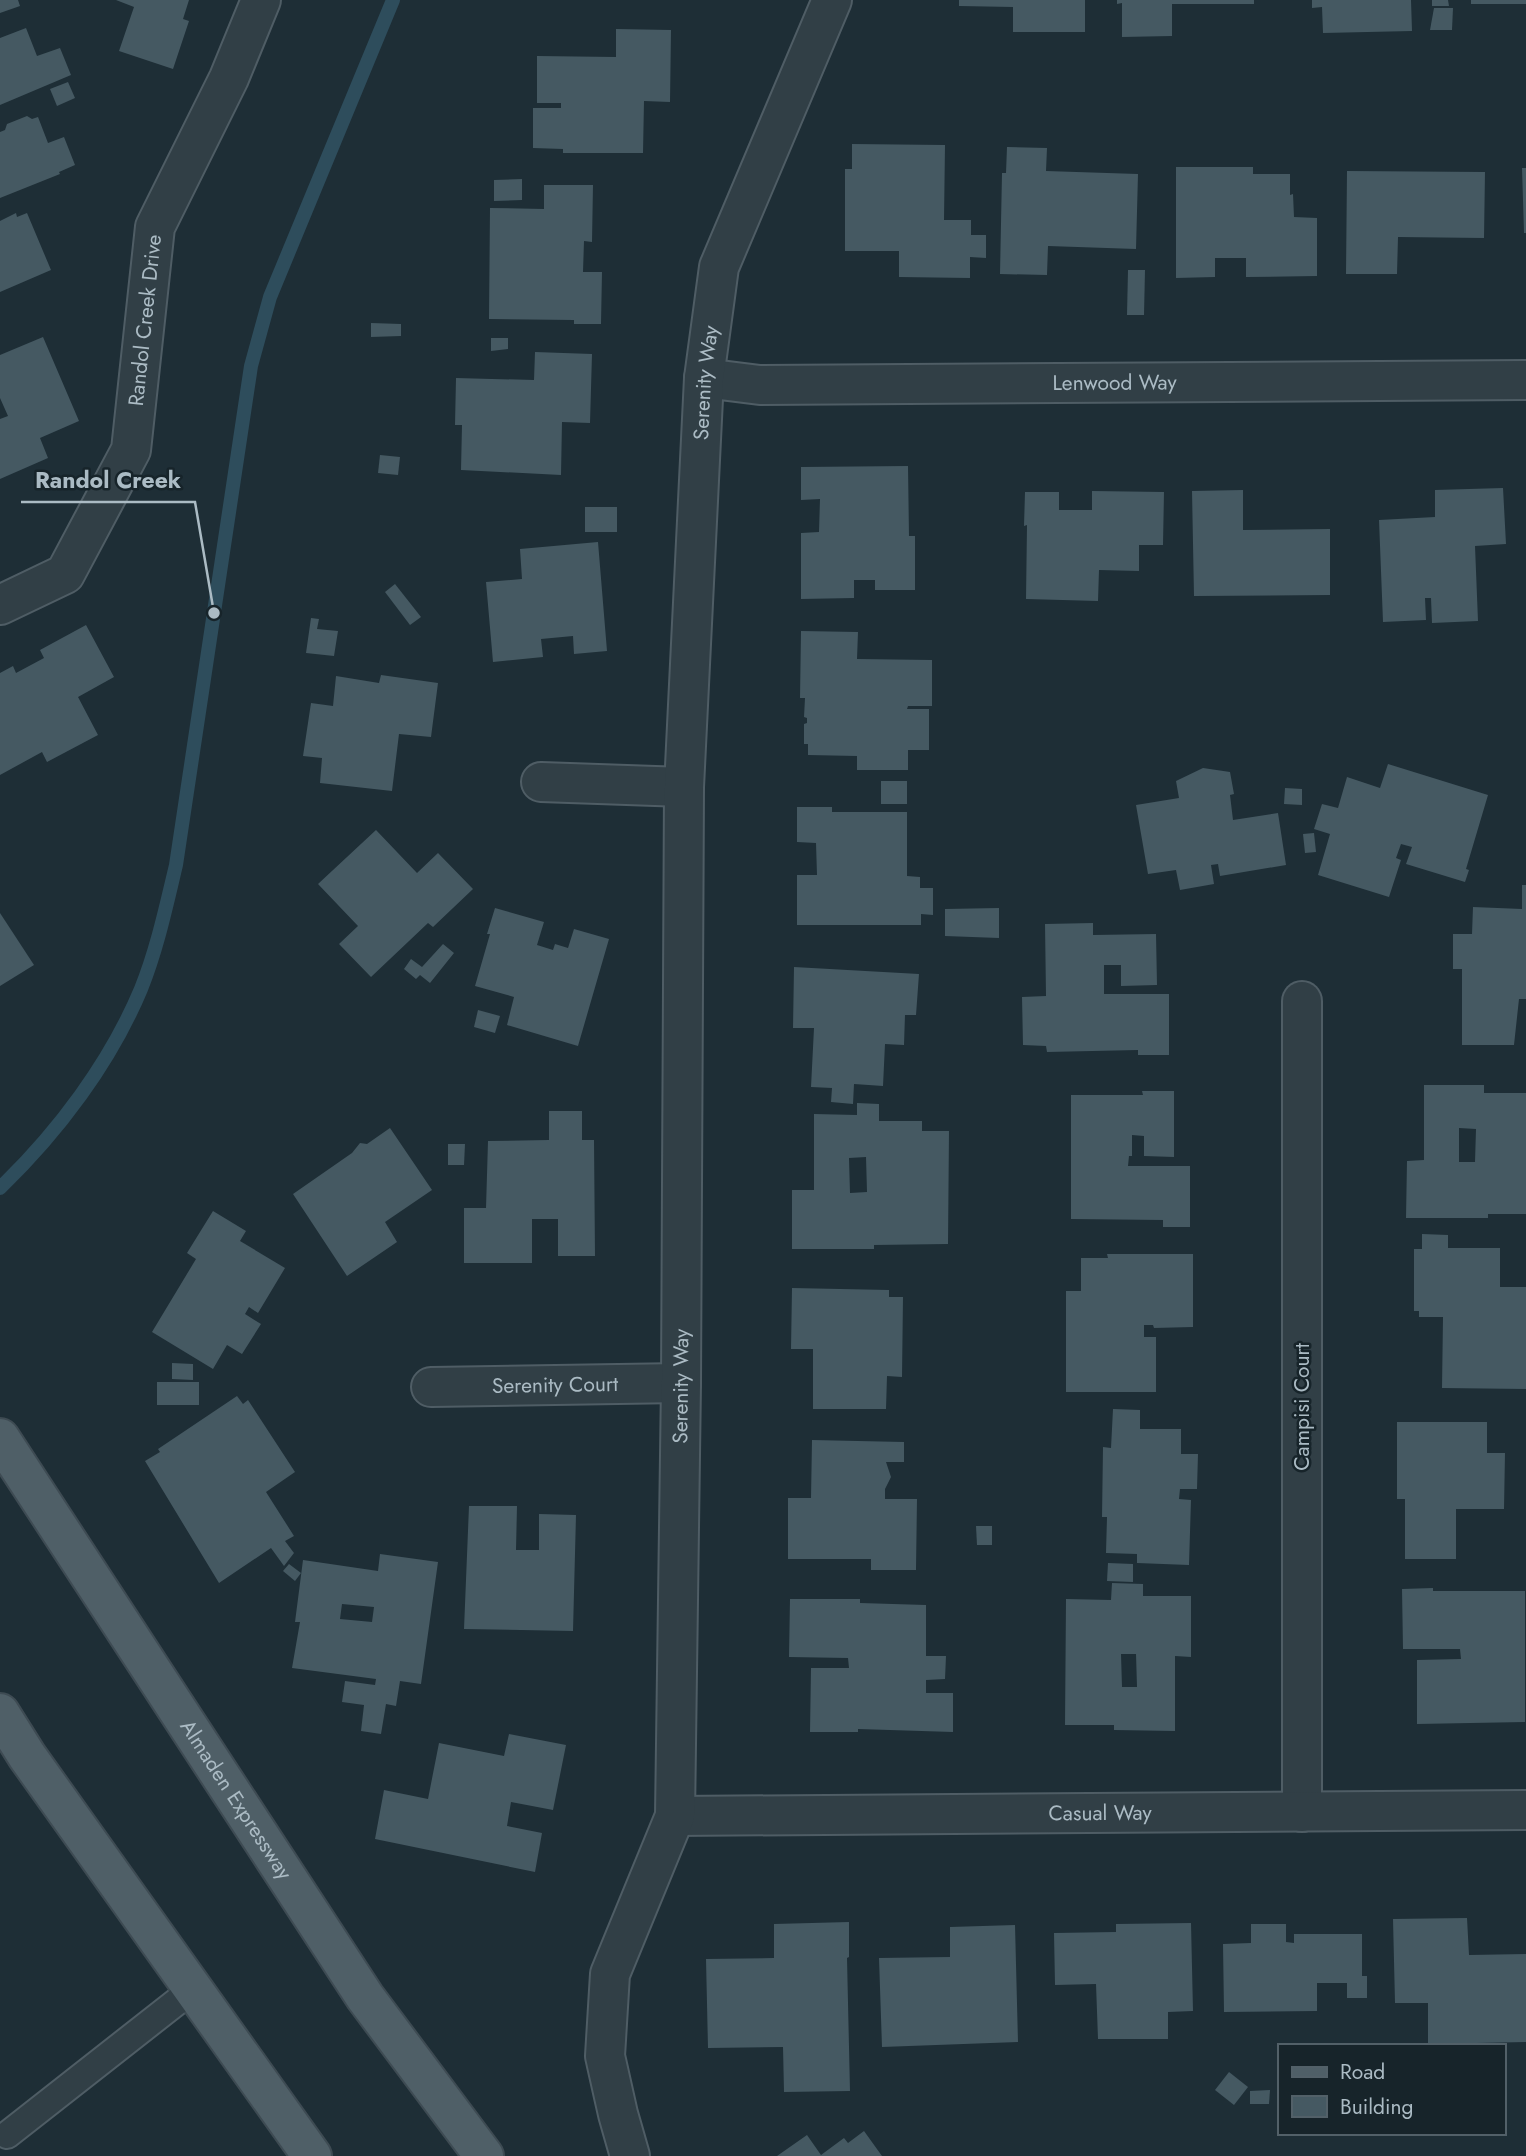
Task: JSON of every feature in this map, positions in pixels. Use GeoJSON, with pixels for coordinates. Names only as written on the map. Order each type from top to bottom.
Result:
{"type":"FeatureCollection","features":[{"type":"Feature","properties":{"kind":"main road","name":"Almaden Expressway"},"geometry":{"type":"LineString","coordinates":[[0,1438],[365,1997],[484,2156]]}},
{"type":"Feature","properties":{"kind":"main road"},"geometry":{"type":"LineString","coordinates":[[0,1713],[27,1756],[312,2156]]}},
{"type":"Feature","properties":{"kind":"street","name":"Randol Creek Drive"},"geometry":{"type":"LineString","coordinates":[[0,605],[65,574],[131,450],[155,227],[229,78],[261,0]]}},
{"type":"Feature","properties":{"kind":"street","name":"Serenity Way"},"geometry":{"type":"LineString","coordinates":[[630,2156],[606,2056],[610,1974],[675,1815],[681,1383],[684,787],[704,378],[719,267],[832,0]]}},
{"type":"Feature","properties":{"kind":"street","name":"Lenwood Way"},"geometry":{"type":"LineString","coordinates":[[704,378],[760,385],[1526,380]]}},
{"type":"Feature","properties":{"kind":"street"},"geometry":{"type":"LineString","coordinates":[[541,782],[684,787]]}},
{"type":"Feature","properties":{"kind":"street","name":"Campisi Court"},"geometry":{"type":"LineString","coordinates":[[1302,1001],[1302,1812]]}},
{"type":"Feature","properties":{"kind":"street","name":"Serenity Court"},"geometry":{"type":"LineString","coordinates":[[431,1387],[681,1383]]}},
{"type":"Feature","properties":{"kind":"street","name":"Casual Way"},"geometry":{"type":"LineString","coordinates":[[675,1815],[1526,1810]]}},
{"type":"Feature","properties":{"kind":"lane"},"geometry":{"type":"LineString","coordinates":[[7,2135],[193,1989]]}},
{"type":"Feature","properties":{"kind":"building"},"geometry":{"type":"Polygon","coordinates":[[[0,0],[18,0],[20,6],[0,13],[0,0]]]}},
{"type":"Feature","properties":{"kind":"building"},"geometry":{"type":"Polygon","coordinates":[[[116,0],[189,0],[183,19],[189,21],[173,69],[119,51],[134,7],[116,0]]]}},
{"type":"Feature","properties":{"kind":"building"},"geometry":{"type":"Polygon","coordinates":[[[959,0],[1085,0],[1085,32],[1013,32],[1013,7],[959,6],[959,0]]]}},
{"type":"Feature","properties":{"kind":"building"},"geometry":{"type":"Polygon","coordinates":[[[1117,0],[1254,0],[1254,4],[1172,4],[1172,36],[1122,37],[1122,3],[1117,4],[1117,0]]]}},
{"type":"Feature","properties":{"kind":"building"},"geometry":{"type":"Polygon","coordinates":[[[1312,0],[1411,0],[1412,31],[1323,33],[1322,7],[1312,8],[1312,0]]]}},
{"type":"Feature","properties":{"kind":"building"},"geometry":{"type":"Polygon","coordinates":[[[1432,0],[1448,0],[1449,6],[1432,6],[1432,0]]]}},
{"type":"Feature","properties":{"kind":"building"},"geometry":{"type":"Polygon","coordinates":[[[1471,0],[1526,0],[1526,4],[1471,4],[1471,0]]]}},
{"type":"Feature","properties":{"kind":"building"},"geometry":{"type":"Polygon","coordinates":[[[1434,8],[1453,8],[1452,30],[1430,30],[1434,8]]]}},
{"type":"Feature","properties":{"kind":"building"},"geometry":{"type":"Polygon","coordinates":[[[26,28],[37,56],[60,48],[71,75],[0,105],[0,38],[26,28]]]}},
{"type":"Feature","properties":{"kind":"building"},"geometry":{"type":"Polygon","coordinates":[[[616,29],[671,30],[670,102],[644,101],[643,153],[563,153],[563,149],[533,148],[533,108],[561,108],[561,103],[537,103],[537,56],[616,57],[616,29]]]}},
{"type":"Feature","properties":{"kind":"building"},"geometry":{"type":"Polygon","coordinates":[[[68,82],[75,98],[57,106],[50,89],[68,82]]]}},
{"type":"Feature","properties":{"kind":"building"},"geometry":{"type":"Polygon","coordinates":[[[27,116],[32,119],[38,117],[48,143],[64,137],[75,165],[59,172],[60,174],[0,198],[0,132],[5,130],[7,124],[27,116]]]}},
{"type":"Feature","properties":{"kind":"building"},"geometry":{"type":"Polygon","coordinates":[[[852,144],[945,145],[944,220],[971,220],[971,235],[986,235],[986,258],[970,257],[970,278],[899,277],[899,251],[845,251],[845,169],[852,169],[852,144]]]}},
{"type":"Feature","properties":{"kind":"building"},"geometry":{"type":"Polygon","coordinates":[[[1007,147],[1047,148],[1046,171],[1138,174],[1136,249],[1048,246],[1047,275],[1000,274],[1002,173],[1006,173],[1007,147]]]}},
{"type":"Feature","properties":{"kind":"building"},"geometry":{"type":"Polygon","coordinates":[[[1176,167],[1253,167],[1253,174],[1290,174],[1294,217],[1317,218],[1317,276],[1246,277],[1246,258],[1215,258],[1215,277],[1176,278],[1176,167]]]}},
{"type":"Feature","properties":{"kind":"building"},"geometry":{"type":"Polygon","coordinates":[[[1522,168],[1526,168],[1526,233],[1524,233],[1522,168]]]}},
{"type":"Feature","properties":{"kind":"building"},"geometry":{"type":"Polygon","coordinates":[[[1347,171],[1485,172],[1484,238],[1398,237],[1397,274],[1346,274],[1347,171]]]}},
{"type":"Feature","properties":{"kind":"building"},"geometry":{"type":"Polygon","coordinates":[[[522,179],[522,200],[494,201],[494,180],[522,179]]]}},
{"type":"Feature","properties":{"kind":"building"},"geometry":{"type":"Polygon","coordinates":[[[544,185],[593,185],[592,242],[584,241],[583,272],[602,272],[601,324],[574,324],[574,320],[489,319],[490,208],[544,209],[544,185]]]}},
{"type":"Feature","properties":{"kind":"building"},"geometry":{"type":"Polygon","coordinates":[[[16,213],[17,217],[27,213],[51,270],[0,292],[0,221],[16,213]]]}},
{"type":"Feature","properties":{"kind":"building"},"geometry":{"type":"Polygon","coordinates":[[[1128,270],[1145,270],[1144,315],[1127,315],[1128,270]]]}},
{"type":"Feature","properties":{"kind":"building"},"geometry":{"type":"Polygon","coordinates":[[[371,323],[401,324],[401,336],[371,337],[371,323]]]}},
{"type":"Feature","properties":{"kind":"building"},"geometry":{"type":"Polygon","coordinates":[[[43,337],[79,421],[40,438],[48,458],[0,479],[0,419],[8,416],[0,398],[0,355],[43,337]]]}},
{"type":"Feature","properties":{"kind":"building"},"geometry":{"type":"Polygon","coordinates":[[[491,338],[508,338],[508,349],[491,351],[491,338]]]}},
{"type":"Feature","properties":{"kind":"building"},"geometry":{"type":"Polygon","coordinates":[[[535,352],[592,354],[590,423],[562,422],[561,475],[461,470],[462,425],[455,425],[456,378],[534,380],[535,352]]]}},
{"type":"Feature","properties":{"kind":"building"},"geometry":{"type":"Polygon","coordinates":[[[380,455],[400,457],[398,475],[378,473],[380,455]]]}},
{"type":"Feature","properties":{"kind":"building"},"geometry":{"type":"Polygon","coordinates":[[[908,466],[909,536],[915,536],[915,590],[875,590],[875,580],[854,580],[854,598],[801,599],[801,533],[819,532],[820,499],[801,500],[801,467],[908,466]]]}},
{"type":"Feature","properties":{"kind":"building"},"geometry":{"type":"Polygon","coordinates":[[[1503,488],[1506,544],[1475,546],[1478,621],[1432,623],[1431,598],[1425,598],[1426,620],[1383,622],[1379,520],[1435,517],[1435,490],[1503,488]]]}},
{"type":"Feature","properties":{"kind":"building"},"geometry":{"type":"Polygon","coordinates":[[[1243,490],[1243,530],[1330,529],[1330,595],[1194,596],[1192,491],[1243,490]]]}},
{"type":"Feature","properties":{"kind":"building"},"geometry":{"type":"Polygon","coordinates":[[[1092,491],[1164,492],[1163,545],[1139,545],[1139,571],[1099,570],[1098,601],[1026,599],[1025,492],[1059,492],[1059,510],[1092,510],[1092,491]]]}},
{"type":"Feature","properties":{"kind":"building"},"geometry":{"type":"Polygon","coordinates":[[[585,507],[617,507],[617,532],[585,532],[585,507]]]}},
{"type":"Feature","properties":{"kind":"building"},"geometry":{"type":"Polygon","coordinates":[[[598,542],[607,651],[574,654],[573,636],[541,639],[543,657],[493,662],[486,582],[522,579],[520,549],[598,542]]]}},
{"type":"Feature","properties":{"kind":"building"},"geometry":{"type":"Polygon","coordinates":[[[395,584],[421,617],[410,625],[385,592],[395,584]]]}},
{"type":"Feature","properties":{"kind":"building"},"geometry":{"type":"Polygon","coordinates":[[[311,618],[319,619],[317,629],[338,631],[334,656],[306,653],[311,618]]]}},
{"type":"Feature","properties":{"kind":"building"},"geometry":{"type":"Polygon","coordinates":[[[86,625],[114,677],[78,697],[98,735],[47,762],[42,752],[0,775],[0,673],[13,666],[16,673],[44,658],[40,650],[86,625]]]}},
{"type":"Feature","properties":{"kind":"building"},"geometry":{"type":"Polygon","coordinates":[[[801,631],[858,632],[857,659],[932,660],[932,706],[908,706],[907,709],[929,709],[929,750],[908,750],[908,770],[857,770],[857,756],[808,755],[808,744],[804,744],[804,724],[807,723],[807,718],[804,717],[805,698],[800,698],[801,631]]]}},
{"type":"Feature","properties":{"kind":"building"},"geometry":{"type":"Polygon","coordinates":[[[381,675],[438,683],[431,737],[399,734],[392,791],[320,783],[322,758],[303,756],[311,703],[333,706],[336,676],[379,683],[381,675]]]}},
{"type":"Feature","properties":{"kind":"building"},"geometry":{"type":"Polygon","coordinates":[[[1388,764],[1488,795],[1466,869],[1469,870],[1465,882],[1406,864],[1412,847],[1401,844],[1396,858],[1401,860],[1389,897],[1318,875],[1330,834],[1314,829],[1322,804],[1338,808],[1347,777],[1380,788],[1388,764]]]}},
{"type":"Feature","properties":{"kind":"building"},"geometry":{"type":"Polygon","coordinates":[[[1203,768],[1230,772],[1234,794],[1230,795],[1233,820],[1278,813],[1286,865],[1220,876],[1218,864],[1211,865],[1214,884],[1180,890],[1176,870],[1148,874],[1136,805],[1179,798],[1176,781],[1203,768]]]}},
{"type":"Feature","properties":{"kind":"building"},"geometry":{"type":"Polygon","coordinates":[[[881,781],[907,781],[907,804],[881,804],[881,781]]]}},
{"type":"Feature","properties":{"kind":"building"},"geometry":{"type":"Polygon","coordinates":[[[1285,788],[1302,789],[1302,805],[1284,804],[1285,788]]]}},
{"type":"Feature","properties":{"kind":"building"},"geometry":{"type":"Polygon","coordinates":[[[797,807],[832,807],[832,812],[907,812],[907,876],[920,877],[920,888],[933,888],[933,915],[921,914],[921,925],[797,925],[797,875],[817,875],[816,843],[797,842],[797,807]]]}},
{"type":"Feature","properties":{"kind":"building"},"geometry":{"type":"Polygon","coordinates":[[[376,830],[417,873],[438,853],[473,889],[433,927],[428,923],[371,977],[339,944],[358,926],[318,884],[376,830]]]}},
{"type":"Feature","properties":{"kind":"building"},"geometry":{"type":"Polygon","coordinates":[[[1314,833],[1316,852],[1305,853],[1303,834],[1314,833]]]}},
{"type":"Feature","properties":{"kind":"building"},"geometry":{"type":"Polygon","coordinates":[[[1522,885],[1526,885],[1526,999],[1519,999],[1514,1045],[1462,1045],[1462,969],[1453,969],[1453,934],[1472,934],[1473,907],[1522,909],[1522,885]]]}},
{"type":"Feature","properties":{"kind":"building"},"geometry":{"type":"Polygon","coordinates":[[[495,908],[544,922],[537,945],[553,950],[555,944],[568,948],[574,929],[609,939],[578,1046],[507,1025],[514,997],[475,986],[495,908]]]}},
{"type":"Feature","properties":{"kind":"building"},"geometry":{"type":"Polygon","coordinates":[[[999,908],[999,938],[945,936],[945,909],[999,908]]]}},
{"type":"Feature","properties":{"kind":"building"},"geometry":{"type":"Polygon","coordinates":[[[0,913],[34,965],[0,986],[0,913]]]}},
{"type":"Feature","properties":{"kind":"building"},"geometry":{"type":"Polygon","coordinates":[[[1093,923],[1093,935],[1156,934],[1157,985],[1121,986],[1121,965],[1104,965],[1104,994],[1169,994],[1169,1055],[1138,1055],[1138,1050],[1047,1052],[1046,1046],[1023,1045],[1022,997],[1046,996],[1045,924],[1093,923]]]}},
{"type":"Feature","properties":{"kind":"building"},"geometry":{"type":"Polygon","coordinates":[[[443,944],[454,953],[430,983],[420,975],[416,979],[404,969],[411,959],[422,967],[443,944]]]}},
{"type":"Feature","properties":{"kind":"building"},"geometry":{"type":"Polygon","coordinates":[[[794,967],[919,974],[916,1015],[905,1015],[904,1045],[885,1044],[883,1086],[854,1084],[853,1104],[831,1102],[832,1088],[811,1087],[814,1028],[793,1028],[794,967]]]}},
{"type":"Feature","properties":{"kind":"building"},"geometry":{"type":"Polygon","coordinates":[[[478,1010],[500,1016],[495,1033],[474,1027],[478,1010]]]}},
{"type":"Feature","properties":{"kind":"building"},"geometry":{"type":"Polygon","coordinates":[[[1424,1085],[1484,1085],[1484,1093],[1526,1093],[1526,1214],[1488,1214],[1488,1218],[1406,1218],[1407,1161],[1424,1160],[1424,1085]],[[1459,1128],[1459,1162],[1475,1162],[1476,1129],[1459,1128]]]}},
{"type":"Feature","properties":{"kind":"building"},"geometry":{"type":"Polygon","coordinates":[[[1142,1091],[1174,1091],[1174,1157],[1144,1156],[1144,1136],[1132,1135],[1132,1156],[1129,1156],[1128,1166],[1190,1166],[1190,1227],[1163,1227],[1163,1220],[1071,1219],[1071,1095],[1143,1095],[1142,1091]]]}},
{"type":"Feature","properties":{"kind":"building"},"geometry":{"type":"Polygon","coordinates":[[[857,1103],[879,1104],[879,1121],[922,1121],[922,1131],[949,1131],[948,1244],[874,1245],[874,1249],[792,1249],[792,1190],[814,1190],[814,1114],[857,1115],[857,1103]],[[866,1157],[849,1158],[850,1193],[867,1192],[866,1157]]]}},
{"type":"Feature","properties":{"kind":"building"},"geometry":{"type":"Polygon","coordinates":[[[549,1111],[582,1111],[582,1140],[594,1140],[595,1256],[558,1256],[558,1219],[532,1219],[532,1263],[464,1263],[464,1208],[486,1208],[488,1141],[549,1140],[549,1111]]]}},
{"type":"Feature","properties":{"kind":"building"},"geometry":{"type":"Polygon","coordinates":[[[390,1128],[432,1190],[385,1222],[397,1242],[347,1276],[293,1194],[352,1153],[360,1143],[367,1144],[390,1128]]]}},
{"type":"Feature","properties":{"kind":"building"},"geometry":{"type":"Polygon","coordinates":[[[448,1144],[465,1144],[464,1165],[448,1165],[448,1144]]]}},
{"type":"Feature","properties":{"kind":"building"},"geometry":{"type":"Polygon","coordinates":[[[213,1211],[246,1231],[240,1241],[285,1268],[258,1313],[249,1307],[245,1314],[261,1324],[242,1354],[227,1345],[213,1369],[152,1332],[196,1259],[187,1253],[213,1211]]]}},
{"type":"Feature","properties":{"kind":"building"},"geometry":{"type":"Polygon","coordinates":[[[1422,1234],[1448,1235],[1448,1248],[1500,1248],[1500,1287],[1526,1287],[1526,1389],[1442,1388],[1443,1317],[1419,1317],[1419,1311],[1414,1311],[1414,1249],[1422,1249],[1422,1234]]]}},
{"type":"Feature","properties":{"kind":"building"},"geometry":{"type":"Polygon","coordinates":[[[1107,1254],[1193,1254],[1193,1327],[1154,1328],[1153,1325],[1144,1325],[1144,1337],[1156,1337],[1156,1392],[1066,1392],[1066,1291],[1081,1291],[1081,1258],[1108,1258],[1107,1254]]]}},
{"type":"Feature","properties":{"kind":"building"},"geometry":{"type":"Polygon","coordinates":[[[792,1288],[889,1290],[889,1297],[903,1297],[902,1377],[887,1376],[886,1409],[813,1409],[813,1349],[791,1349],[792,1288]]]}},
{"type":"Feature","properties":{"kind":"building"},"geometry":{"type":"Polygon","coordinates":[[[172,1363],[193,1364],[193,1380],[172,1379],[172,1363]]]}},
{"type":"Feature","properties":{"kind":"building"},"geometry":{"type":"Polygon","coordinates":[[[157,1382],[199,1382],[199,1405],[157,1405],[157,1382]]]}},
{"type":"Feature","properties":{"kind":"building"},"geometry":{"type":"Polygon","coordinates":[[[237,1396],[243,1404],[248,1400],[295,1472],[266,1492],[294,1536],[285,1541],[294,1553],[284,1566],[271,1548],[219,1583],[145,1461],[160,1452],[158,1449],[237,1396]]]}},
{"type":"Feature","properties":{"kind":"building"},"geometry":{"type":"Polygon","coordinates":[[[1113,1409],[1140,1410],[1140,1429],[1181,1429],[1181,1454],[1198,1454],[1197,1489],[1180,1489],[1179,1499],[1191,1500],[1189,1565],[1137,1563],[1137,1554],[1106,1553],[1107,1517],[1102,1517],[1103,1447],[1111,1448],[1113,1409]]]}},
{"type":"Feature","properties":{"kind":"building"},"geometry":{"type":"Polygon","coordinates":[[[1397,1422],[1487,1422],[1487,1453],[1505,1453],[1504,1509],[1456,1509],[1456,1559],[1405,1559],[1405,1499],[1397,1499],[1397,1422]]]}},
{"type":"Feature","properties":{"kind":"building"},"geometry":{"type":"Polygon","coordinates":[[[812,1440],[904,1442],[904,1462],[886,1462],[891,1477],[885,1489],[885,1499],[917,1499],[916,1570],[871,1570],[871,1559],[788,1559],[788,1498],[811,1498],[812,1440]]]}},
{"type":"Feature","properties":{"kind":"building"},"geometry":{"type":"Polygon","coordinates":[[[469,1506],[517,1506],[516,1550],[539,1550],[539,1514],[576,1515],[573,1631],[464,1629],[469,1506]]]}},
{"type":"Feature","properties":{"kind":"building"},"geometry":{"type":"Polygon","coordinates":[[[976,1526],[992,1526],[992,1545],[977,1545],[976,1526]]]}},
{"type":"Feature","properties":{"kind":"building"},"geometry":{"type":"Polygon","coordinates":[[[380,1554],[438,1562],[421,1684],[400,1681],[396,1706],[386,1704],[381,1734],[361,1731],[364,1705],[342,1702],[345,1681],[375,1685],[376,1679],[292,1668],[300,1622],[295,1622],[303,1560],[378,1571],[380,1554]],[[342,1604],[340,1619],[372,1622],[374,1607],[342,1604]]]}},
{"type":"Feature","properties":{"kind":"building"},"geometry":{"type":"Polygon","coordinates":[[[1108,1563],[1133,1564],[1133,1582],[1107,1581],[1108,1563]]]}},
{"type":"Feature","properties":{"kind":"building"},"geometry":{"type":"Polygon","coordinates":[[[289,1564],[301,1573],[295,1581],[283,1571],[289,1564]]]}},
{"type":"Feature","properties":{"kind":"building"},"geometry":{"type":"Polygon","coordinates":[[[1112,1583],[1143,1584],[1143,1596],[1191,1596],[1191,1657],[1175,1656],[1175,1731],[1114,1730],[1114,1725],[1065,1725],[1066,1599],[1111,1600],[1112,1583]],[[1121,1654],[1122,1687],[1137,1687],[1136,1654],[1121,1654]]]}},
{"type":"Feature","properties":{"kind":"building"},"geometry":{"type":"Polygon","coordinates":[[[1433,1588],[1433,1591],[1525,1591],[1525,1722],[1417,1724],[1417,1660],[1461,1659],[1460,1649],[1403,1649],[1402,1589],[1433,1588]]]}},
{"type":"Feature","properties":{"kind":"building"},"geometry":{"type":"Polygon","coordinates":[[[790,1599],[860,1599],[860,1603],[926,1605],[926,1656],[946,1656],[945,1679],[926,1680],[926,1693],[953,1693],[953,1732],[858,1729],[858,1732],[810,1732],[811,1668],[849,1668],[848,1658],[789,1657],[790,1599]]]}},
{"type":"Feature","properties":{"kind":"building"},"geometry":{"type":"Polygon","coordinates":[[[509,1734],[566,1745],[553,1810],[511,1802],[507,1826],[542,1833],[535,1872],[375,1839],[384,1790],[428,1799],[439,1743],[504,1756],[509,1734]]]}},
{"type":"Feature","properties":{"kind":"building"},"geometry":{"type":"Polygon","coordinates":[[[1467,1918],[1469,1955],[1526,1954],[1526,2042],[1428,2044],[1428,2003],[1395,2003],[1393,1919],[1467,1918]]]}},
{"type":"Feature","properties":{"kind":"building"},"geometry":{"type":"Polygon","coordinates":[[[849,1922],[847,1958],[850,2091],[784,2092],[783,2047],[708,2048],[706,1959],[774,1958],[774,1924],[849,1922]]]}},
{"type":"Feature","properties":{"kind":"building"},"geometry":{"type":"Polygon","coordinates":[[[1191,1923],[1193,2011],[1168,2012],[1168,2039],[1098,2039],[1096,1984],[1055,1985],[1054,1933],[1116,1932],[1116,1924],[1191,1923]]]}},
{"type":"Feature","properties":{"kind":"building"},"geometry":{"type":"Polygon","coordinates":[[[1251,1924],[1286,1924],[1286,1942],[1294,1943],[1294,1934],[1362,1934],[1362,1976],[1367,1976],[1367,1998],[1347,1998],[1347,1983],[1317,1983],[1317,2011],[1224,2012],[1223,1944],[1251,1943],[1251,1924]]]}},
{"type":"Feature","properties":{"kind":"building"},"geometry":{"type":"Polygon","coordinates":[[[1015,1925],[1018,2042],[882,2047],[879,1958],[950,1957],[950,1927],[1015,1925]]]}},
{"type":"Feature","properties":{"kind":"building"},"geometry":{"type":"Polygon","coordinates":[[[1229,2072],[1248,2087],[1234,2105],[1215,2090],[1229,2072]]]}},
{"type":"Feature","properties":{"kind":"building"},"geometry":{"type":"Polygon","coordinates":[[[1270,2090],[1269,2104],[1250,2104],[1250,2091],[1270,2090]]]}},
{"type":"Feature","properties":{"kind":"building"},"geometry":{"type":"Polygon","coordinates":[[[864,2131],[882,2156],[777,2156],[807,2135],[821,2155],[844,2138],[848,2143],[864,2131]]]}},
{"type":"Feature","properties":{"kind":"waterway"},"geometry":{"type":"LineString","coordinates":[[0,1188],[62,1120],[98,1070],[128,1016],[152,959],[176,865],[251,366],[270,297],[393,0]]}},
{"type":"Feature","properties":{"kind":"place","name":"Randol Creek"},"geometry":{"type":"Point","coordinates":[214,613]}}]}
